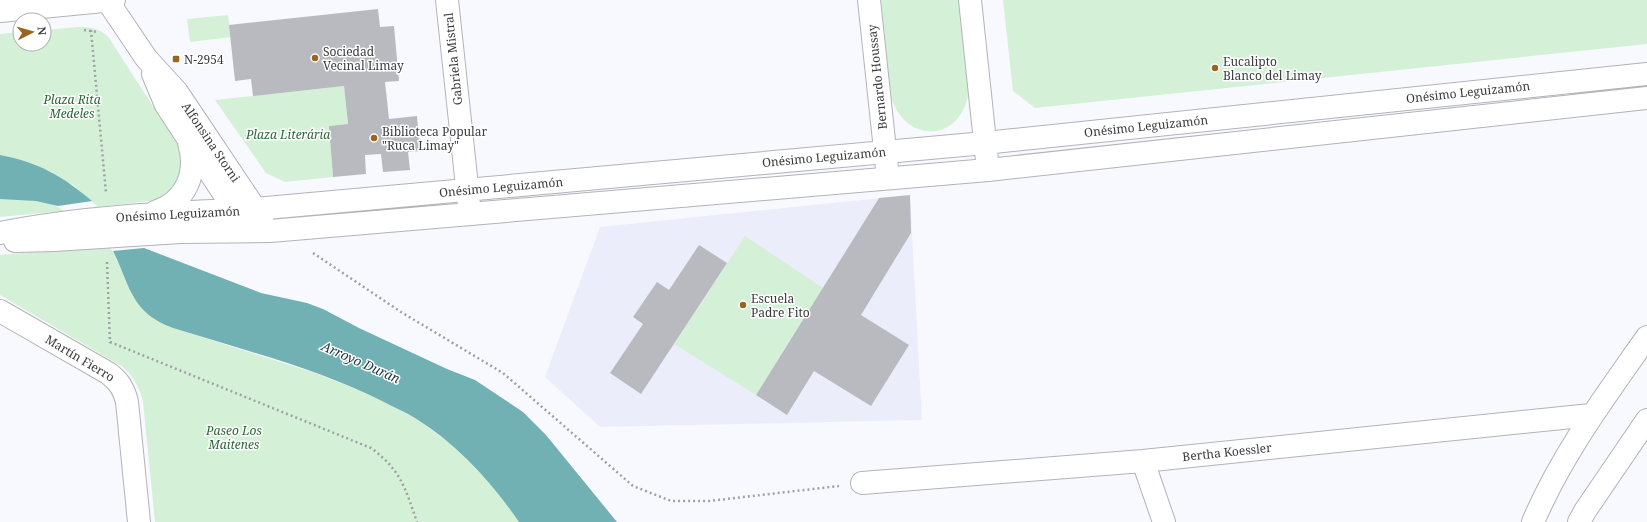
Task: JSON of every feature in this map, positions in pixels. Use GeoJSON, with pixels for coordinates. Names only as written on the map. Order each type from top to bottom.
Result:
{"type":"FeatureCollection","features":[{"type":"Feature","properties":{"kind":"street"},"geometry":{"type":"LineString","coordinates":[[0,11],[110,0]]}},
{"type":"Feature","properties":{"kind":"street","name":"Alfonsina Storni"},"geometry":{"type":"LineString","coordinates":[[110,0],[146,58],[166,105],[248,232]]}},
{"type":"Feature","properties":{"kind":"street","name":"Gabriela Mistral"},"geometry":{"type":"LineString","coordinates":[[447,0],[470,214]]}},
{"type":"Feature","properties":{"kind":"street","name":"Bernardo Houssay"},"geometry":{"type":"LineString","coordinates":[[869,0],[888,178]]}},
{"type":"Feature","properties":{"kind":"street"},"geometry":{"type":"LineString","coordinates":[[970,0],[988,170]]}},
{"type":"Feature","properties":{"kind":"street","name":"Alfonsina Storni"},"geometry":{"type":"LineString","coordinates":[[146,58],[176,92],[270,231]]}},
{"type":"Feature","properties":{"kind":"street","name":"Onésimo Leguizamón"},"geometry":{"type":"LineString","coordinates":[[0,233],[59,223],[150,214],[255,209],[985,143],[1647,74]]}},
{"type":"Feature","properties":{"kind":"street","name":"Onésimo Leguizamón"},"geometry":{"type":"LineString","coordinates":[[0,240],[32,241],[180,232],[270,231],[988,170],[1647,98]]}},
{"type":"Feature","properties":{"kind":"street"},"geometry":{"type":"LineString","coordinates":[[150,214],[171,204],[184,191],[192,172],[192,153],[188,140]]}},
{"type":"Feature","properties":{"kind":"street","name":"Martín Fierro"},"geometry":{"type":"LineString","coordinates":[[0,311],[108,373],[119,382],[123,388],[127,402],[139,522]]}},
{"type":"Feature","properties":{"kind":"street"},"geometry":{"type":"LineString","coordinates":[[1533,522],[1552,480],[1591,415],[1647,337]]}},
{"type":"Feature","properties":{"kind":"street","name":"Bertha Koessler"},"geometry":{"type":"LineString","coordinates":[[862,483],[1143,461],[1591,415]]}},
{"type":"Feature","properties":{"kind":"street"},"geometry":{"type":"LineString","coordinates":[[1580,522],[1585,512],[1647,420]]}},
{"type":"Feature","properties":{"kind":"street"},"geometry":{"type":"LineString","coordinates":[[1143,461],[1164,522]]}},
{"type":"Feature","properties":{"kind":"path"},"geometry":{"type":"LineString","coordinates":[[79,30],[91,30],[101,34]]}},
{"type":"Feature","properties":{"kind":"path"},"geometry":{"type":"LineString","coordinates":[[91,30],[106,195]]}},
{"type":"Feature","properties":{"kind":"path"},"geometry":{"type":"LineString","coordinates":[[308,250],[401,312],[503,373],[633,486],[671,502],[709,501],[862,483]]}},
{"type":"Feature","properties":{"kind":"path"},"geometry":{"type":"LineString","coordinates":[[110,342],[371,448],[392,466],[400,477],[417,522]]}},
{"type":"Feature","properties":{"kind":"shaded area","name":"Escuela Padre Fito"},"geometry":{"type":"Polygon","coordinates":[[[910,195],[922,420],[600,427],[545,377],[600,227],[910,195]]]}},
{"type":"Feature","properties":{"kind":"green space"},"geometry":{"type":"Polygon","coordinates":[[[881,0],[959,0],[969,89],[965,106],[957,119],[946,128],[934,131],[921,130],[909,124],[899,113],[891,97],[881,0]]]}},
{"type":"Feature","properties":{"kind":"green space","name":"Eucalipto Blanco del Limay"},"geometry":{"type":"Polygon","coordinates":[[[1003,0],[1647,0],[1647,44],[1035,108],[1013,91],[1003,0]]]}},
{"type":"Feature","properties":{"kind":"green space"},"geometry":{"type":"Polygon","coordinates":[[[228,15],[231,37],[190,42],[187,19],[228,15]]]}},
{"type":"Feature","properties":{"kind":"green space","name":"Plaza Rita Medeles"},"geometry":{"type":"Polygon","coordinates":[[[87,27],[102,32],[109,38],[180,148],[184,164],[177,188],[158,200],[98,207],[73,185],[0,155],[0,34],[12,33],[12,52],[52,52],[52,29],[87,27]]]}},
{"type":"Feature","properties":{"kind":"green space","name":"Plaza Literária"},"geometry":{"type":"Polygon","coordinates":[[[344,86],[348,124],[329,126],[333,177],[285,182],[266,173],[215,100],[344,86]]]}},
{"type":"Feature","properties":{"kind":"green space"},"geometry":{"type":"Polygon","coordinates":[[[0,199],[42,201],[64,211],[0,217],[0,199]]]}},
{"type":"Feature","properties":{"kind":"green space"},"geometry":{"type":"Polygon","coordinates":[[[745,236],[823,288],[756,395],[674,344],[745,236]]]}},
{"type":"Feature","properties":{"kind":"green space","name":"Paseo Los Maitenes"},"geometry":{"type":"Polygon","coordinates":[[[106,245],[113,251],[134,299],[173,328],[315,373],[366,393],[414,417],[452,445],[480,471],[503,498],[519,522],[155,522],[143,402],[138,387],[133,379],[123,367],[0,295],[0,255],[106,245]]]}},
{"type":"Feature","properties":{"kind":"water"},"geometry":{"type":"Polygon","coordinates":[[[0,155],[38,166],[50,172],[82,192],[92,201],[58,206],[36,201],[0,199],[0,155]]]}},
{"type":"Feature","properties":{"kind":"water","name":"Arroyo Durán"},"geometry":{"type":"Polygon","coordinates":[[[144,248],[261,293],[307,303],[323,309],[359,328],[447,369],[475,380],[523,412],[546,435],[617,522],[519,522],[497,492],[472,464],[445,439],[411,416],[357,389],[305,369],[173,328],[159,322],[140,306],[134,297],[113,251],[144,248]]]}},
{"type":"Feature","properties":{"kind":"building","name":"Sociedad Vecinal Limay"},"geometry":{"type":"Polygon","coordinates":[[[378,9],[380,27],[394,26],[399,81],[385,82],[389,119],[417,116],[420,151],[408,152],[410,170],[383,172],[381,154],[365,155],[366,174],[333,177],[329,126],[348,124],[344,86],[253,96],[251,79],[235,81],[229,25],[378,9]]]}},
{"type":"Feature","properties":{"kind":"building"},"geometry":{"type":"Polygon","coordinates":[[[910,195],[911,233],[861,315],[909,345],[871,406],[814,371],[787,415],[756,395],[879,198],[910,195]]]}},
{"type":"Feature","properties":{"kind":"building"},"geometry":{"type":"Polygon","coordinates":[[[699,245],[727,263],[641,394],[610,373],[643,324],[633,317],[657,282],[669,290],[699,245]]]}},
{"type":"Feature","properties":{"kind":"place","name":"Sociedad Vecinal Limay"},"geometry":{"type":"Point","coordinates":[315,58]}},
{"type":"Feature","properties":{"kind":"place","name":"N-2954"},"geometry":{"type":"Point","coordinates":[176,59]}},
{"type":"Feature","properties":{"kind":"place","name":"Eucalipto Blanco del Limay"},"geometry":{"type":"Point","coordinates":[1215,68]}},
{"type":"Feature","properties":{"kind":"place","name":"Biblioteca Popular \"Ruca Limay\""},"geometry":{"type":"Point","coordinates":[374,138]}},
{"type":"Feature","properties":{"kind":"place","name":"Escuela Padre Fito"},"geometry":{"type":"Point","coordinates":[743,305]}}]}
